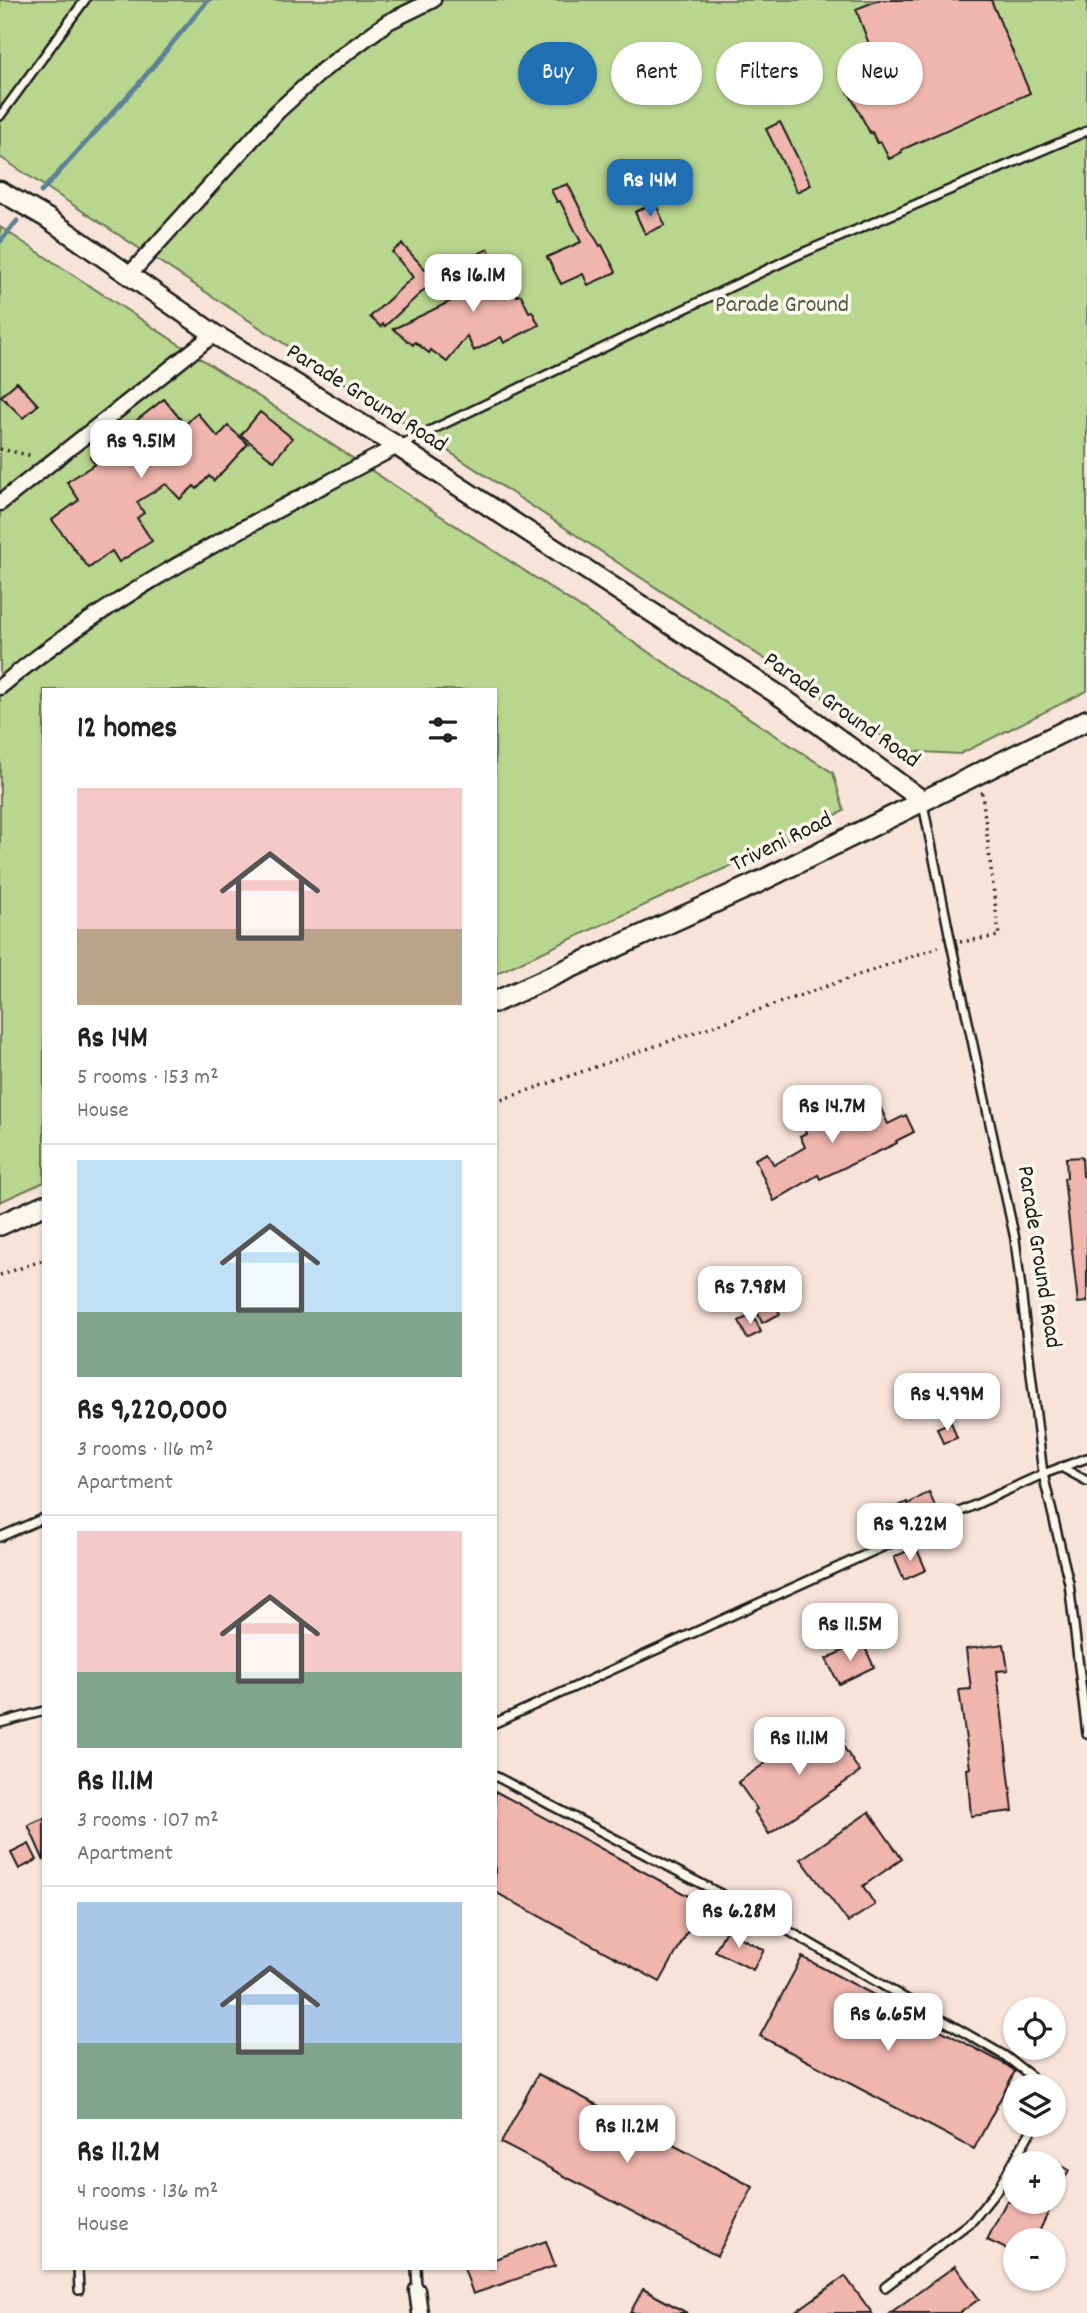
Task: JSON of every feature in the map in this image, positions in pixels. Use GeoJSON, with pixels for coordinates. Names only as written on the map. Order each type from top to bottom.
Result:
{"type":"FeatureCollection","features":[{"type":"Feature","properties":{"kind":"main road","name":"Triveni Road"},"geometry":{"type":"LineString","coordinates":[[497,1001],[757,883],[1087,720]]}},
{"type":"Feature","properties":{"kind":"main road"},"geometry":{"type":"LineString","coordinates":[[0,1225],[42,1206]]}},
{"type":"Feature","properties":{"kind":"street"},"geometry":{"type":"LineString","coordinates":[[130,274],[277,113],[323,70],[388,22],[433,0]]}},
{"type":"Feature","properties":{"kind":"street","name":"Parade Ground Road"},"geometry":{"type":"LineString","coordinates":[[2,192],[47,218],[214,334],[397,446],[783,698],[922,800]]}},
{"type":"Feature","properties":{"kind":"street"},"geometry":{"type":"LineString","coordinates":[[0,503],[214,334]]}},
{"type":"Feature","properties":{"kind":"street"},"geometry":{"type":"LineString","coordinates":[[0,687],[99,612],[171,569],[397,446]]}},
{"type":"Feature","properties":{"kind":"street"},"geometry":{"type":"LineString","coordinates":[[417,2290],[420,2313]]}},
{"type":"Feature","properties":{"kind":"lane"},"geometry":{"type":"LineString","coordinates":[[0,116],[85,0]]}},
{"type":"Feature","properties":{"kind":"lane"},"geometry":{"type":"LineString","coordinates":[[397,446],[793,257],[1087,131]]}},
{"type":"Feature","properties":{"kind":"lane","name":"Parade Ground Road"},"geometry":{"type":"LineString","coordinates":[[922,800],[1015,1239],[1043,1474],[1069,1583],[1087,1734]]}},
{"type":"Feature","properties":{"kind":"lane"},"geometry":{"type":"LineString","coordinates":[[497,1722],[1043,1474],[1087,1458]]}},
{"type":"Feature","properties":{"kind":"lane"},"geometry":{"type":"LineString","coordinates":[[1060,1468],[1087,1481]]}},
{"type":"Feature","properties":{"kind":"lane"},"geometry":{"type":"LineString","coordinates":[[0,1537],[42,1519]]}},
{"type":"Feature","properties":{"kind":"lane"},"geometry":{"type":"LineString","coordinates":[[0,1723],[42,1712]]}},
{"type":"Feature","properties":{"kind":"lane"},"geometry":{"type":"LineString","coordinates":[[497,1777],[761,1915],[1005,2056],[1028,2074]]}},
{"type":"Feature","properties":{"kind":"lane"},"geometry":{"type":"LineString","coordinates":[[885,2287],[974,2220],[997,2190],[1028,2137]]}},
{"type":"Feature","properties":{"kind":"lane"},"geometry":{"type":"LineString","coordinates":[[78,2270],[79,2290]]}},
{"type":"Feature","properties":{"kind":"lane"},"geometry":{"type":"LineString","coordinates":[[416,2270],[417,2290]]}},
{"type":"Feature","properties":{"kind":"path"},"geometry":{"type":"LineString","coordinates":[[0,449],[52,461]]}},
{"type":"Feature","properties":{"kind":"path"},"geometry":{"type":"LineString","coordinates":[[497,1101],[951,943],[999,936],[982,793],[994,788]]}},
{"type":"Feature","properties":{"kind":"path"},"geometry":{"type":"LineString","coordinates":[[0,1275],[42,1260]]}},
{"type":"Feature","properties":{"kind":"green space","name":"Parade Ground"},"geometry":{"type":"Polygon","coordinates":[[[0,0],[1087,0],[1087,691],[960,754],[905,751],[0,157],[0,0]]]}},
{"type":"Feature","properties":{"kind":"green space"},"geometry":{"type":"Polygon","coordinates":[[[0,227],[833,773],[844,811],[497,973],[497,688],[42,688],[42,1183],[0,1202],[0,227]]]}},
{"type":"Feature","properties":{"kind":"building"},"geometry":{"type":"Polygon","coordinates":[[[879,0],[991,0],[1030,93],[901,150],[902,152],[889,159],[881,142],[877,143],[872,132],[870,133],[855,105],[923,105],[923,42],[868,42],[856,9],[879,0]]]}},
{"type":"Feature","properties":{"kind":"building"},"geometry":{"type":"Polygon","coordinates":[[[780,122],[811,185],[797,192],[766,129],[780,122]]]}},
{"type":"Feature","properties":{"kind":"building"},"geometry":{"type":"Polygon","coordinates":[[[568,184],[591,231],[600,246],[602,245],[616,272],[588,285],[583,274],[561,284],[547,257],[581,242],[560,201],[557,202],[551,190],[568,184]]]}},
{"type":"Feature","properties":{"kind":"building"},"geometry":{"type":"Polygon","coordinates":[[[655,203],[665,225],[645,234],[635,212],[655,203]]]}},
{"type":"Feature","properties":{"kind":"building"},"geometry":{"type":"Polygon","coordinates":[[[402,244],[435,280],[381,327],[370,317],[413,277],[392,252],[402,244]]]}},
{"type":"Feature","properties":{"kind":"building"},"geometry":{"type":"Polygon","coordinates":[[[488,249],[505,281],[509,279],[517,296],[521,295],[539,325],[504,343],[501,337],[474,351],[467,336],[447,362],[415,342],[413,345],[393,329],[466,294],[459,278],[479,268],[474,256],[488,249]]]}},
{"type":"Feature","properties":{"kind":"building"},"geometry":{"type":"Polygon","coordinates":[[[17,382],[38,405],[23,418],[1,396],[17,382]]]}},
{"type":"Feature","properties":{"kind":"building"},"geometry":{"type":"Polygon","coordinates":[[[164,399],[185,425],[197,413],[218,437],[228,426],[248,444],[214,481],[209,476],[197,489],[194,486],[180,499],[166,484],[137,502],[144,513],[137,518],[152,541],[119,562],[112,551],[89,568],[52,520],[79,500],[67,482],[95,464],[90,457],[164,399]]]}},
{"type":"Feature","properties":{"kind":"building"},"geometry":{"type":"Polygon","coordinates":[[[260,412],[292,438],[274,461],[241,435],[260,412]]]}},
{"type":"Feature","properties":{"kind":"building"},"geometry":{"type":"Polygon","coordinates":[[[806,1089],[818,1127],[877,1100],[888,1124],[906,1115],[914,1132],[896,1141],[897,1143],[820,1179],[818,1175],[774,1201],[755,1159],[767,1153],[774,1165],[805,1147],[800,1136],[806,1133],[794,1093],[806,1089]]]}},
{"type":"Feature","properties":{"kind":"building"},"geometry":{"type":"Polygon","coordinates":[[[1082,1157],[1083,1176],[1087,1175],[1087,1302],[1078,1303],[1064,1178],[1067,1178],[1066,1158],[1082,1157]]]}},
{"type":"Feature","properties":{"kind":"building"},"geometry":{"type":"Polygon","coordinates":[[[771,1294],[780,1314],[762,1323],[753,1302],[771,1294]]]}},
{"type":"Feature","properties":{"kind":"building"},"geometry":{"type":"Polygon","coordinates":[[[753,1314],[761,1332],[747,1339],[739,1321],[753,1314]]]}},
{"type":"Feature","properties":{"kind":"building"},"geometry":{"type":"Polygon","coordinates":[[[951,1422],[957,1438],[943,1443],[937,1428],[951,1422]]]}},
{"type":"Feature","properties":{"kind":"building"},"geometry":{"type":"Polygon","coordinates":[[[929,1492],[937,1511],[901,1528],[892,1509],[907,1502],[908,1504],[929,1492]]]}},
{"type":"Feature","properties":{"kind":"building"},"geometry":{"type":"Polygon","coordinates":[[[916,1547],[926,1570],[904,1580],[894,1557],[916,1547]]]}},
{"type":"Feature","properties":{"kind":"building"},"geometry":{"type":"Polygon","coordinates":[[[862,1641],[874,1667],[839,1684],[826,1659],[862,1641]]]}},
{"type":"Feature","properties":{"kind":"building"},"geometry":{"type":"Polygon","coordinates":[[[1004,1644],[1008,1670],[997,1671],[1013,1811],[971,1816],[967,1769],[970,1768],[959,1690],[971,1689],[966,1649],[1004,1644]]]}},
{"type":"Feature","properties":{"kind":"building"},"geometry":{"type":"Polygon","coordinates":[[[829,1719],[860,1772],[769,1834],[754,1811],[757,1809],[738,1782],[829,1719]]]}},
{"type":"Feature","properties":{"kind":"building"},"geometry":{"type":"Polygon","coordinates":[[[497,1792],[703,1904],[660,1982],[497,1893],[497,1792]]]}},
{"type":"Feature","properties":{"kind":"building"},"geometry":{"type":"Polygon","coordinates":[[[869,1812],[902,1859],[863,1886],[875,1905],[848,1922],[801,1859],[869,1812]]]}},
{"type":"Feature","properties":{"kind":"building"},"geometry":{"type":"Polygon","coordinates":[[[42,1819],[42,1856],[28,1825],[42,1819]]]}},
{"type":"Feature","properties":{"kind":"building"},"geometry":{"type":"Polygon","coordinates":[[[29,1844],[37,1860],[19,1869],[11,1853],[29,1844]]]}},
{"type":"Feature","properties":{"kind":"building"},"geometry":{"type":"Polygon","coordinates":[[[726,1930],[764,1950],[753,1970],[715,1951],[726,1930]]]}},
{"type":"Feature","properties":{"kind":"building"},"geometry":{"type":"Polygon","coordinates":[[[802,1957],[1015,2071],[1013,2074],[1003,2074],[1003,2094],[974,2149],[760,2036],[802,1957]]]}},
{"type":"Feature","properties":{"kind":"building"},"geometry":{"type":"Polygon","coordinates":[[[538,2074],[753,2187],[717,2256],[501,2143],[538,2074]]]}},
{"type":"Feature","properties":{"kind":"building"},"geometry":{"type":"Polygon","coordinates":[[[1003,2208],[1003,2214],[1047,2214],[1041,2228],[1003,2228],[1003,2247],[987,2240],[1003,2208]]]}},
{"type":"Feature","properties":{"kind":"building"},"geometry":{"type":"Polygon","coordinates":[[[546,2241],[555,2266],[473,2294],[465,2270],[497,2270],[497,2258],[546,2241]]]}},
{"type":"Feature","properties":{"kind":"building"},"geometry":{"type":"Polygon","coordinates":[[[955,2266],[979,2299],[960,2313],[890,2313],[955,2266]]]}},
{"type":"Feature","properties":{"kind":"building"},"geometry":{"type":"Polygon","coordinates":[[[845,2276],[872,2313],[794,2313],[845,2276]]]}},
{"type":"Feature","properties":{"kind":"building"},"geometry":{"type":"Polygon","coordinates":[[[643,2289],[687,2313],[630,2313],[643,2289]]]}},
{"type":"Feature","properties":{"kind":"waterway"},"geometry":{"type":"LineString","coordinates":[[41,192],[136,87],[208,0]]}},
{"type":"Feature","properties":{"kind":"waterway"},"geometry":{"type":"LineString","coordinates":[[0,242],[17,221]]}}]}
